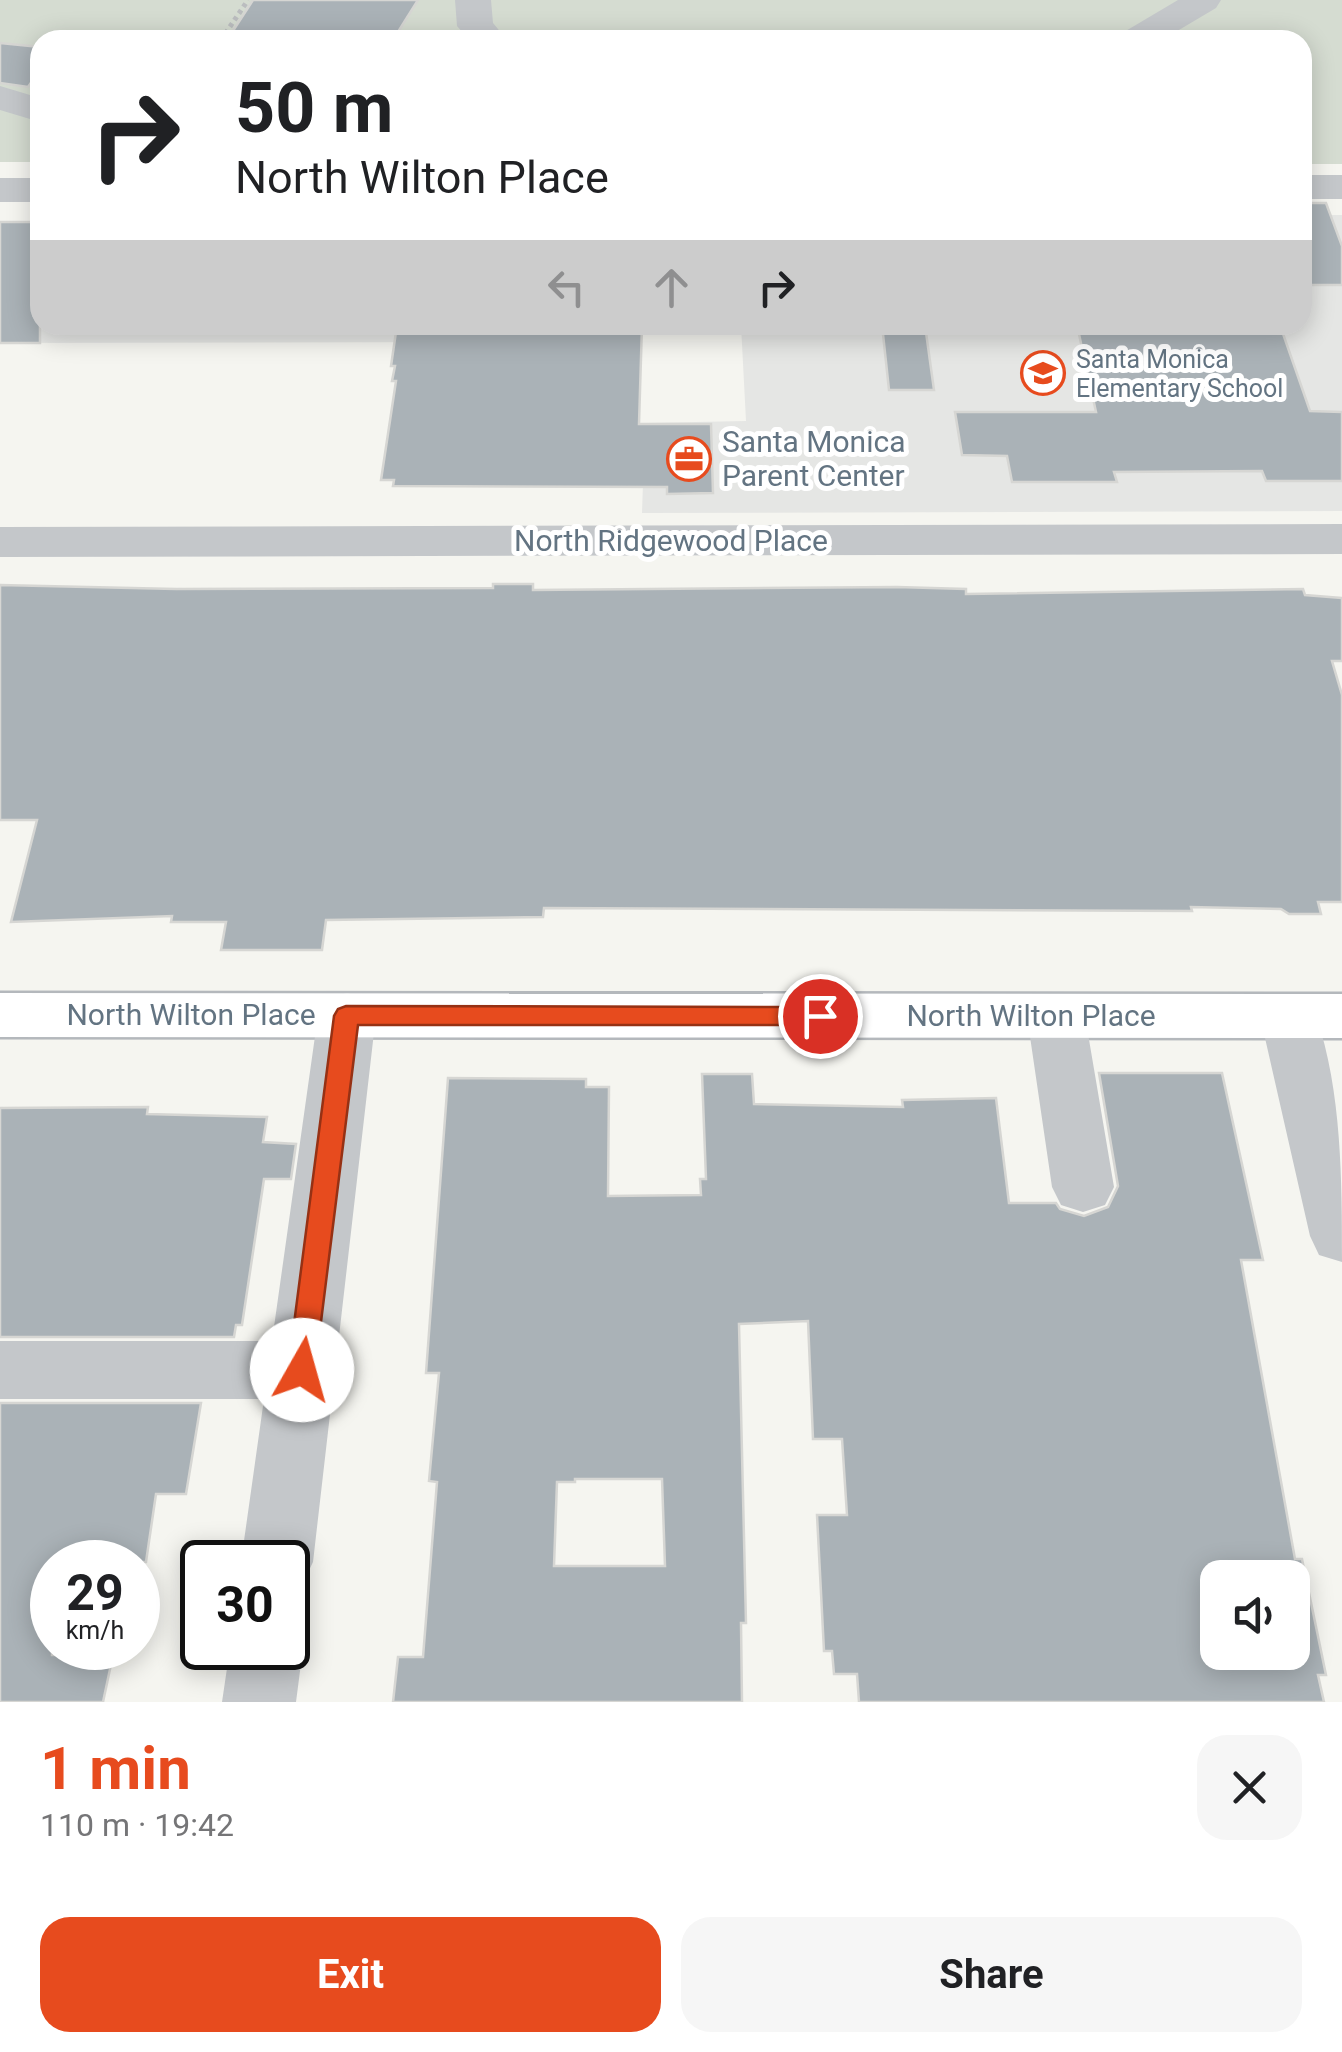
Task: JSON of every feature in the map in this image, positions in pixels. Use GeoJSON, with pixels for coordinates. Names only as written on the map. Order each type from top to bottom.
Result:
{"type":"FeatureCollection","features":[{"type":"Feature","properties":{"kind":"main road","name":"North Wilton Place"},"geometry":{"type":"LineString","coordinates":[[0,1016],[1315,1016]]}},
{"type":"Feature","properties":{"kind":"street"},"geometry":{"type":"LineString","coordinates":[[1154,30],[1203,0]]}},
{"type":"Feature","properties":{"kind":"street"},"geometry":{"type":"LineString","coordinates":[[0,97],[30,108]]}},
{"type":"Feature","properties":{"kind":"street"},"geometry":{"type":"LineString","coordinates":[[1312,187],[1342,187]]}},
{"type":"Feature","properties":{"kind":"street"},"geometry":{"type":"LineString","coordinates":[[0,190],[30,190]]}},
{"type":"Feature","properties":{"kind":"street","name":"North Ridgewood Place"},"geometry":{"type":"LineString","coordinates":[[0,542],[1342,539]]}},
{"type":"Feature","properties":{"kind":"street"},"geometry":{"type":"LineString","coordinates":[[280,1540],[346,1016]]}},
{"type":"Feature","properties":{"kind":"street"},"geometry":{"type":"LineString","coordinates":[[1056,1016],[1083,1187]]}},
{"type":"Feature","properties":{"kind":"street"},"geometry":{"type":"LineString","coordinates":[[1315,1016],[1342,1236]]}},
{"type":"Feature","properties":{"kind":"street"},"geometry":{"type":"LineString","coordinates":[[0,1370],[302,1370]]}},
{"type":"Feature","properties":{"kind":"street"},"geometry":{"type":"LineString","coordinates":[[259,1702],[263,1670]]}},
{"type":"Feature","properties":{"kind":"path"},"geometry":{"type":"LineString","coordinates":[[228,30],[248,0]]}},
{"type":"Feature","properties":{"kind":"shaded area"},"geometry":{"type":"Polygon","coordinates":[[[0,0],[1342,0],[1342,164],[1312,164],[1312,30],[30,30],[30,162],[0,162],[0,0]]]}},
{"type":"Feature","properties":{"kind":"shaded area","name":"Santa Monica Elementary School"},"geometry":{"type":"Polygon","coordinates":[[[1312,215],[1342,215],[1342,511],[642,513],[645,423],[746,421],[742,335],[1312,335],[1312,215]]]}},
{"type":"Feature","properties":{"kind":"shaded area"},"geometry":{"type":"Polygon","coordinates":[[[0,222],[26,222],[30,335],[488,335],[487,342],[0,343],[0,222]]]}},
{"type":"Feature","properties":{"kind":"building"},"geometry":{"type":"Polygon","coordinates":[[[253,0],[418,0],[399,30],[234,30],[253,0]]]}},
{"type":"Feature","properties":{"kind":"building"},"geometry":{"type":"Polygon","coordinates":[[[0,43],[30,46],[28,87],[0,83],[0,43]]]}},
{"type":"Feature","properties":{"kind":"building"},"geometry":{"type":"Polygon","coordinates":[[[1312,203],[1326,203],[1342,246],[1342,285],[1312,285],[1312,203]]]}},
{"type":"Feature","properties":{"kind":"building"},"geometry":{"type":"Polygon","coordinates":[[[0,222],[30,222],[30,335],[40,335],[40,343],[0,343],[0,222]]]}},
{"type":"Feature","properties":{"kind":"building"},"geometry":{"type":"Polygon","coordinates":[[[396,335],[642,335],[639,424],[711,424],[713,493],[667,494],[667,487],[393,486],[394,480],[381,480],[396,381],[392,381],[395,366],[391,366],[396,335]]]}},
{"type":"Feature","properties":{"kind":"building"},"geometry":{"type":"Polygon","coordinates":[[[883,335],[926,335],[934,390],[889,390],[883,335]]]}},
{"type":"Feature","properties":{"kind":"building"},"geometry":{"type":"Polygon","coordinates":[[[1079,335],[1283,335],[1310,411],[1342,412],[1342,481],[1266,481],[1262,471],[1114,472],[1117,482],[1012,482],[1007,456],[962,455],[955,412],[1096,412],[1079,335]]]}},
{"type":"Feature","properties":{"kind":"building"},"geometry":{"type":"Polygon","coordinates":[[[493,584],[533,584],[533,590],[897,587],[966,589],[966,594],[1303,589],[1305,595],[1342,598],[1342,661],[1332,661],[1342,695],[1342,902],[1318,902],[1321,914],[1191,907],[1192,911],[544,908],[543,917],[326,920],[322,950],[221,950],[226,922],[171,922],[172,916],[11,922],[37,820],[0,820],[0,585],[176,589],[493,588],[493,584]]]}},
{"type":"Feature","properties":{"kind":"building"},"geometry":{"type":"Polygon","coordinates":[[[1099,1073],[1222,1073],[1263,1260],[1241,1260],[1295,1559],[1302,1560],[1200,1560],[1200,1670],[1310,1670],[1310,1598],[1326,1675],[1318,1675],[1324,1702],[859,1702],[857,1674],[834,1674],[832,1651],[824,1651],[817,1515],[847,1515],[842,1439],[813,1439],[808,1321],[739,1324],[746,1623],[741,1623],[742,1702],[393,1702],[398,1657],[423,1657],[437,1482],[429,1481],[439,1373],[426,1373],[448,1078],[586,1079],[586,1087],[609,1087],[608,1196],[701,1195],[700,1179],[706,1179],[702,1074],[752,1074],[754,1104],[903,1107],[902,1100],[996,1098],[1009,1203],[1056,1203],[1060,1209],[1084,1216],[1108,1207],[1118,1186],[1099,1073]],[[662,1479],[557,1482],[554,1566],[665,1566],[662,1479]]]}},
{"type":"Feature","properties":{"kind":"building"},"geometry":{"type":"Polygon","coordinates":[[[148,1107],[147,1114],[267,1117],[263,1142],[296,1144],[291,1179],[264,1179],[242,1325],[236,1325],[234,1337],[0,1337],[0,1108],[148,1107]]]}},
{"type":"Feature","properties":{"kind":"building"},"geometry":{"type":"Polygon","coordinates":[[[0,1403],[201,1403],[186,1494],[156,1494],[149,1540],[30,1540],[30,1670],[110,1670],[103,1702],[0,1702],[0,1403]]]}},
{"type":"Feature","properties":{"kind":"place","name":"Santa Monica Elementary School"},"geometry":{"type":"Point","coordinates":[1043,373]}},
{"type":"Feature","properties":{"kind":"place","name":"Santa Monica Parent Center"},"geometry":{"type":"Point","coordinates":[689,459]}},
{"type":"Feature","properties":{"kind":"route"},"geometry":{"type":"LineString","coordinates":[[302,1370],[346,1016],[820,1016]]}}]}
